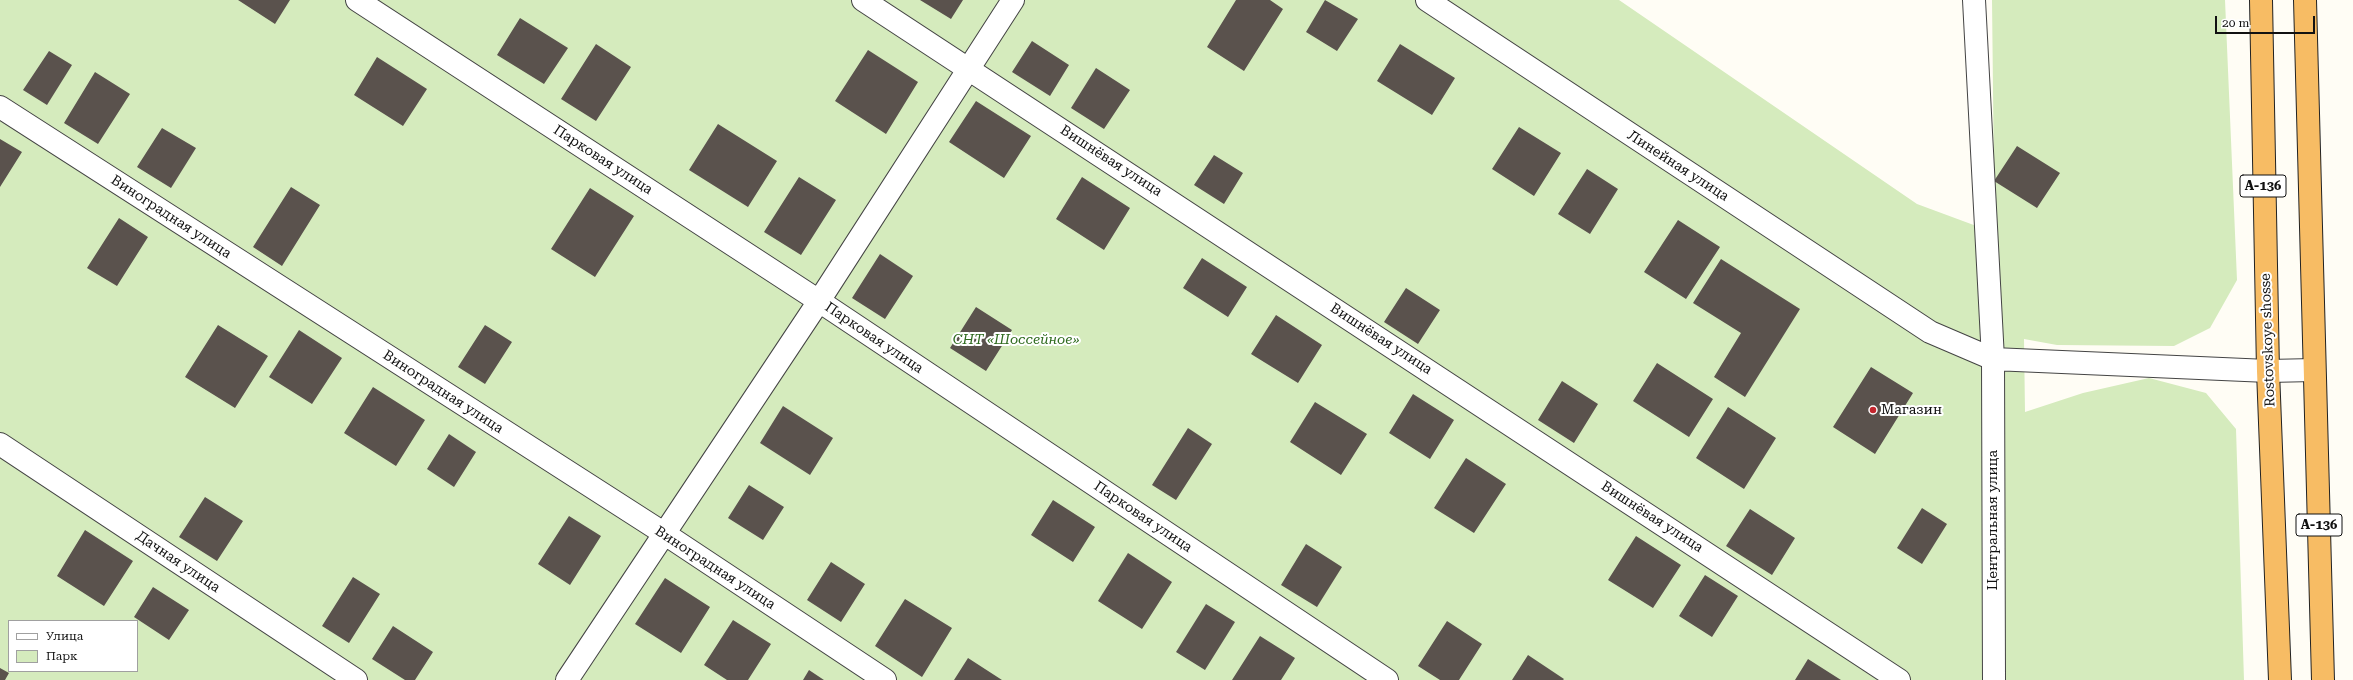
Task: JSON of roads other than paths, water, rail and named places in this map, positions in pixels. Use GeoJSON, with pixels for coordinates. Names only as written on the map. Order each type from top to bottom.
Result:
{"type":"FeatureCollection","features":[{"type":"Feature","properties":{"kind":"highway","name":"Rostovskoye shosse"},"geometry":{"type":"LineString","coordinates":[[2261,0],[2268,371],[2280,680]]}},
{"type":"Feature","properties":{"kind":"highway","name":"А-136"},"geometry":{"type":"LineString","coordinates":[[2305,0],[2323,680]]}},
{"type":"Feature","properties":{"kind":"street","name":"Парковая улица"},"geometry":{"type":"LineString","coordinates":[[357,0],[819,301],[1387,680]]}},
{"type":"Feature","properties":{"kind":"street","name":"Вишнёвая улица"},"geometry":{"type":"LineString","coordinates":[[863,0],[969,68],[1899,680]]}},
{"type":"Feature","properties":{"kind":"street"},"geometry":{"type":"LineString","coordinates":[[567,680],[819,301],[1013,0]]}},
{"type":"Feature","properties":{"kind":"street","name":"Линейная улица"},"geometry":{"type":"LineString","coordinates":[[1427,0],[1930,332],[1993,359]]}},
{"type":"Feature","properties":{"kind":"street","name":"Центральная улица"},"geometry":{"type":"LineString","coordinates":[[1974,0],[1993,359],[1994,680]]}},
{"type":"Feature","properties":{"kind":"street","name":"Виноградная улица"},"geometry":{"type":"LineString","coordinates":[[0,106],[664,534],[885,680]]}},
{"type":"Feature","properties":{"kind":"street"},"geometry":{"type":"LineString","coordinates":[[1993,359],[2268,371],[2314,370]]}},
{"type":"Feature","properties":{"kind":"street","name":"Дачная улица"},"geometry":{"type":"LineString","coordinates":[[0,444],[356,680]]}},
{"type":"Feature","properties":{"kind":"place","name":"Магазин"},"geometry":{"type":"Point","coordinates":[1873,410]}},
{"type":"Feature","properties":{"kind":"park label","name":"СНТ «Шоссейное»"},"geometry":{"type":"Point","coordinates":[1016,340]}}]}
